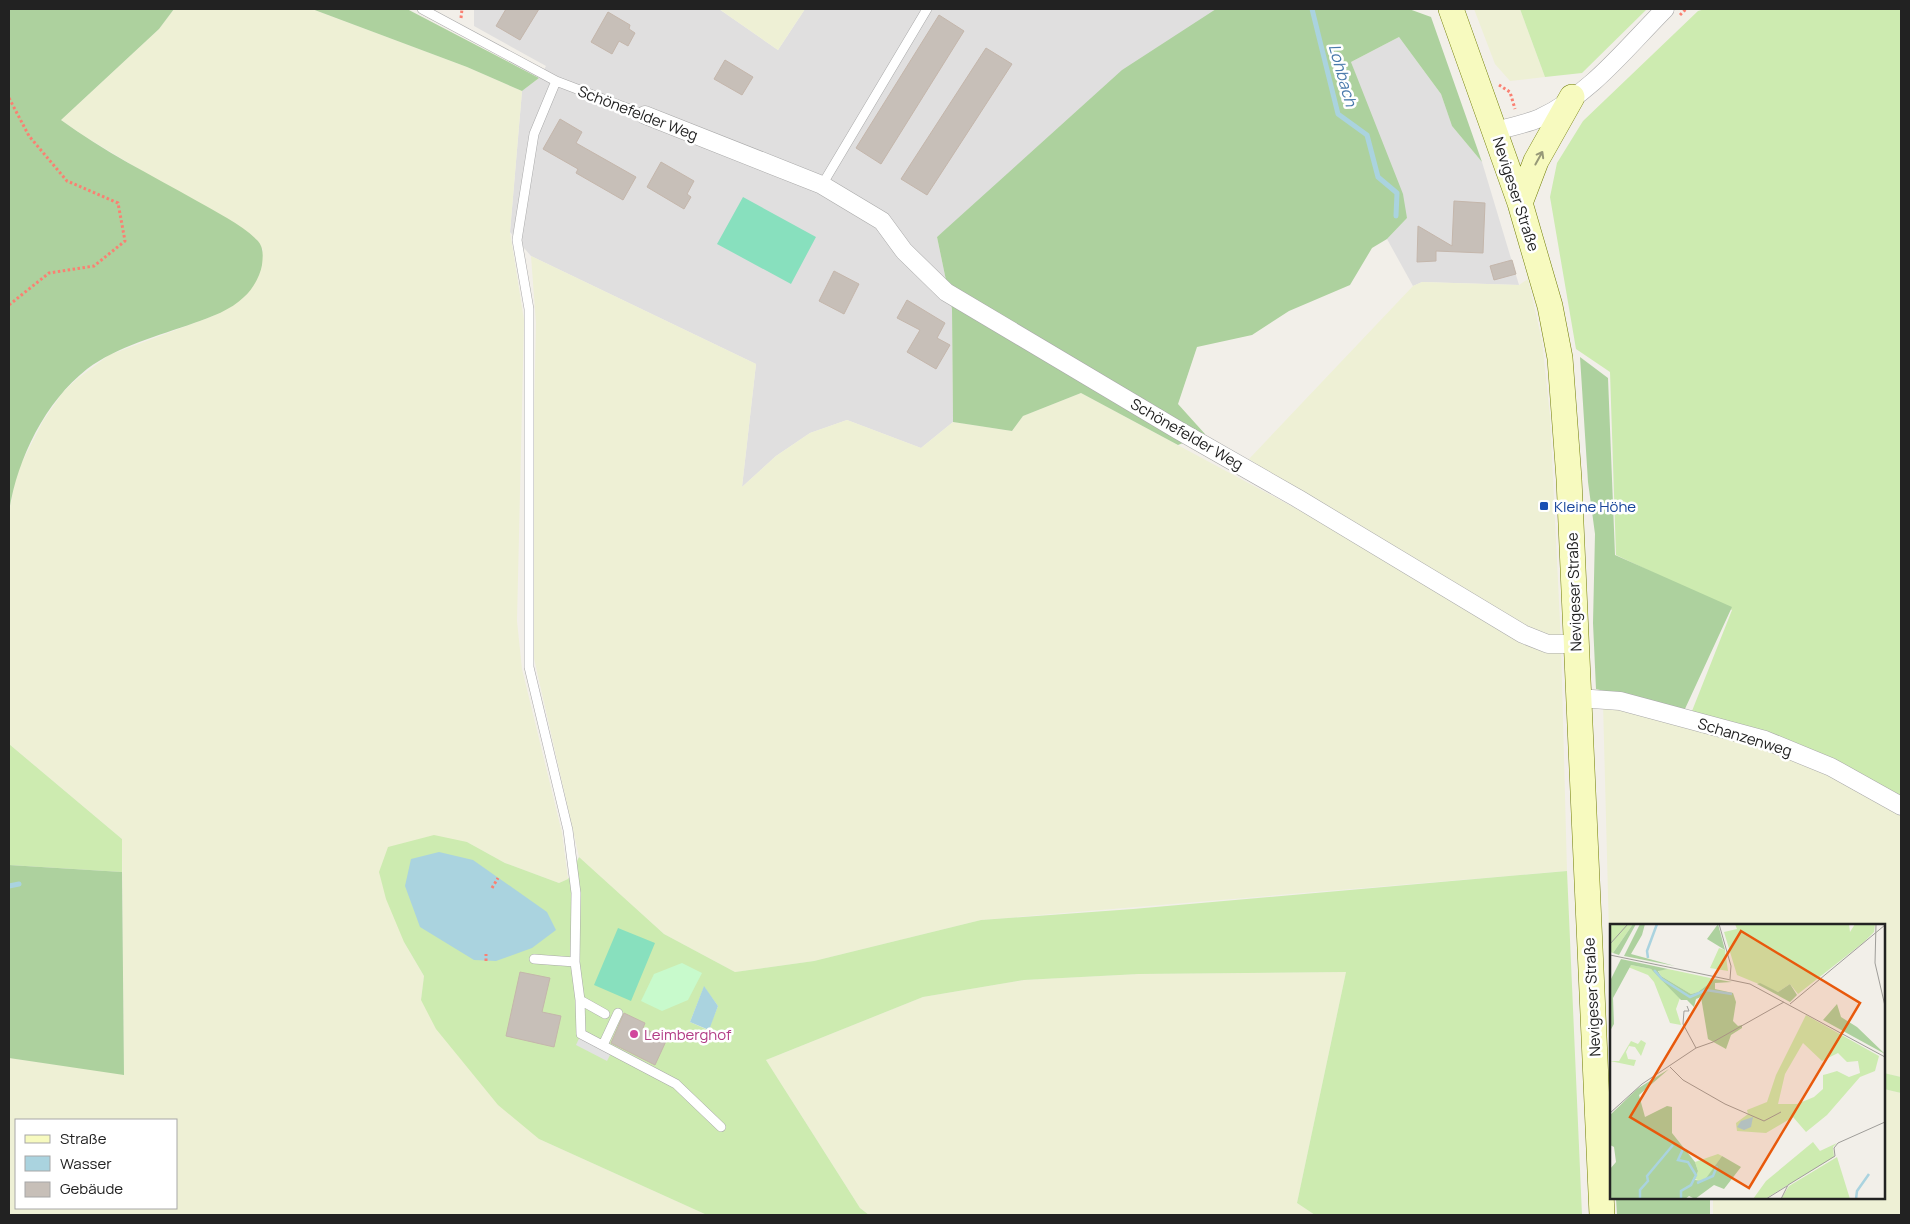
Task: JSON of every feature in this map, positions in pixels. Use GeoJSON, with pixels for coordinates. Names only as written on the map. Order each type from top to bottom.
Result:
{"type":"FeatureCollection","features":[{"type":"Feature","properties":{"kind":"main road"},"geometry":{"type":"LineString","coordinates":[[1451,9],[1495,131]]}},
{"type":"Feature","properties":{"kind":"main road"},"geometry":{"type":"LineString","coordinates":[[1520,203],[1536,161],[1572,98]]}},
{"type":"Feature","properties":{"kind":"main road","name":"Nevigeser Straße"},"geometry":{"type":"LineString","coordinates":[[1495,131],[1520,203],[1550,306],[1560,358],[1570,488],[1602,1215]]}},
{"type":"Feature","properties":{"kind":"street","name":"Nevigeser Straße"},"geometry":{"type":"LineString","coordinates":[[1495,131],[1540,118],[1572,98],[1600,75],[1664,9]]}},
{"type":"Feature","properties":{"kind":"street","name":"Schönefelder Weg"},"geometry":{"type":"LineString","coordinates":[[645,115],[822,185],[882,221],[904,251],[946,292],[1170,426],[1297,498],[1522,634],[1548,644],[1576,644]]}},
{"type":"Feature","properties":{"kind":"street","name":"Schanzenweg"},"geometry":{"type":"LineString","coordinates":[[1578,698],[1620,701],[1765,740],[1831,767],[1901,806]]}},
{"type":"Feature","properties":{"kind":"lane","name":"Schönefelder Weg"},"geometry":{"type":"LineString","coordinates":[[422,9],[556,81],[645,115]]}},
{"type":"Feature","properties":{"kind":"lane"},"geometry":{"type":"LineString","coordinates":[[822,185],[927,9]]}},
{"type":"Feature","properties":{"kind":"lane"},"geometry":{"type":"LineString","coordinates":[[556,81],[534,134],[517,240],[529,309],[529,667],[568,830],[576,893],[575,962],[580,1000],[581,1034],[676,1084],[721,1127]]}},
{"type":"Feature","properties":{"kind":"lane"},"geometry":{"type":"LineString","coordinates":[[534,959],[575,962]]}},
{"type":"Feature","properties":{"kind":"lane"},"geometry":{"type":"LineString","coordinates":[[580,1000],[605,1014]]}},
{"type":"Feature","properties":{"kind":"lane"},"geometry":{"type":"LineString","coordinates":[[603,1046],[618,1013]]}},
{"type":"Feature","properties":{"kind":"path"},"geometry":{"type":"LineString","coordinates":[[9,98],[29,136],[66,181],[118,203],[125,241],[94,266],[49,273],[9,305]]}},
{"type":"Feature","properties":{"kind":"path"},"geometry":{"type":"LineString","coordinates":[[492,888],[498,878]]}},
{"type":"Feature","properties":{"kind":"path"},"geometry":{"type":"LineString","coordinates":[[486,954],[486,961]]}},
{"type":"Feature","properties":{"kind":"shaded area"},"geometry":{"type":"Polygon","coordinates":[[[474,9],[719,9],[778,50],[805,9],[1216,9],[937,237],[952,309],[953,422],[921,448],[847,420],[810,433],[776,456],[742,487],[756,364],[531,256],[510,232],[522,91],[539,78],[546,66],[474,26],[474,9]]]}},
{"type":"Feature","properties":{"kind":"shaded area"},"geometry":{"type":"Polygon","coordinates":[[[1399,37],[1441,94],[1452,126],[1482,162],[1519,285],[1422,282],[1413,286],[1387,239],[1407,218],[1351,62],[1399,37]]]}},
{"type":"Feature","properties":{"kind":"shaded area"},"geometry":{"type":"Polygon","coordinates":[[[581,1034],[612,1051],[607,1061],[576,1045],[581,1034]]]}},
{"type":"Feature","properties":{"kind":"green space"},"geometry":{"type":"Polygon","coordinates":[[[9,9],[174,9],[159,29],[61,120],[110,152],[220,214],[251,234],[261,246],[263,255],[261,269],[256,282],[247,294],[233,306],[221,313],[139,342],[112,354],[87,369],[72,382],[58,398],[35,433],[19,472],[9,512],[9,9]]]}},
{"type":"Feature","properties":{"kind":"green space"},"geometry":{"type":"Polygon","coordinates":[[[174,9],[312,9],[467,67],[522,91],[510,232],[524,320],[517,621],[522,669],[562,833],[568,879],[559,883],[505,863],[467,842],[404,942],[424,976],[421,1000],[539,1139],[707,1215],[9,1215],[9,1058],[124,1074],[122,839],[9,744],[9,512],[15,481],[20,466],[43,421],[63,392],[109,355],[213,316],[244,297],[263,250],[257,240],[84,136],[61,120],[159,29],[174,9]]]}},
{"type":"Feature","properties":{"kind":"green space"},"geometry":{"type":"Polygon","coordinates":[[[312,9],[407,9],[539,78],[522,91],[467,67],[312,9]]]}},
{"type":"Feature","properties":{"kind":"green space"},"geometry":{"type":"Polygon","coordinates":[[[719,9],[805,9],[778,50],[719,9]]]}},
{"type":"Feature","properties":{"kind":"green space"},"geometry":{"type":"Polygon","coordinates":[[[1216,9],[1409,9],[1431,17],[1482,162],[1452,126],[1441,94],[1399,37],[1351,62],[1403,194],[1407,218],[1387,239],[1372,248],[1350,285],[1289,311],[1252,335],[1197,347],[1178,404],[1205,434],[1178,445],[1081,393],[1023,416],[1012,431],[953,422],[952,309],[937,237],[1122,70],[1216,9]]]}},
{"type":"Feature","properties":{"kind":"green space"},"geometry":{"type":"Polygon","coordinates":[[[1474,9],[1520,9],[1545,77],[1510,81],[1495,64],[1474,9]]]}},
{"type":"Feature","properties":{"kind":"green space"},"geometry":{"type":"Polygon","coordinates":[[[1520,9],[1647,9],[1582,73],[1545,77],[1520,9]]]}},
{"type":"Feature","properties":{"kind":"green space"},"geometry":{"type":"Polygon","coordinates":[[[1705,9],[1901,9],[1901,798],[1809,749],[1692,711],[1732,610],[1616,555],[1610,372],[1576,349],[1550,197],[1557,163],[1583,121],[1698,11],[1705,9]]]}},
{"type":"Feature","properties":{"kind":"green space"},"geometry":{"type":"Polygon","coordinates":[[[743,197],[816,237],[791,284],[717,244],[743,197]]]}},
{"type":"Feature","properties":{"kind":"green space"},"geometry":{"type":"Polygon","coordinates":[[[531,256],[756,364],[742,487],[776,456],[810,433],[847,420],[921,448],[953,422],[1012,431],[1023,416],[1081,393],[1427,579],[1249,459],[1413,286],[1422,282],[1519,285],[1528,279],[1542,341],[1550,416],[1561,643],[1567,871],[981,920],[814,961],[735,972],[664,934],[579,857],[533,654],[532,498],[536,323],[531,256]]]}},
{"type":"Feature","properties":{"kind":"green space"},"geometry":{"type":"Polygon","coordinates":[[[1580,357],[1608,378],[1615,555],[1732,607],[1684,711],[1596,689],[1593,623],[1595,534],[1588,482],[1580,357]]]}},
{"type":"Feature","properties":{"kind":"green space"},"geometry":{"type":"Polygon","coordinates":[[[1603,703],[1770,745],[1833,772],[1901,814],[1901,1077],[1885,1073],[1885,924],[1610,924],[1610,972],[1603,703]]]}},
{"type":"Feature","properties":{"kind":"green space"},"geometry":{"type":"Polygon","coordinates":[[[9,744],[122,839],[122,872],[9,865],[9,744]]]}},
{"type":"Feature","properties":{"kind":"green space"},"geometry":{"type":"Polygon","coordinates":[[[434,835],[467,842],[505,863],[559,883],[568,879],[579,857],[664,934],[735,972],[814,961],[981,920],[1133,909],[1567,871],[1582,1215],[1315,1215],[1297,1203],[1346,972],[1139,974],[1024,980],[923,997],[766,1060],[860,1208],[869,1215],[707,1215],[539,1139],[498,1105],[436,1029],[421,1000],[424,976],[404,942],[386,899],[379,872],[388,847],[434,835]],[[704,987],[690,1022],[708,1030],[718,1006],[704,987]]]}},
{"type":"Feature","properties":{"kind":"green space"},"geometry":{"type":"Polygon","coordinates":[[[9,865],[122,872],[124,1075],[9,1058],[9,865]]]}},
{"type":"Feature","properties":{"kind":"green space"},"geometry":{"type":"Polygon","coordinates":[[[618,928],[655,943],[631,1001],[594,985],[618,928]]]}},
{"type":"Feature","properties":{"kind":"green space"},"geometry":{"type":"Polygon","coordinates":[[[682,963],[702,973],[688,1000],[662,1011],[641,1001],[654,974],[682,963]]]}},
{"type":"Feature","properties":{"kind":"green space"},"geometry":{"type":"Polygon","coordinates":[[[1346,972],[1297,1203],[1315,1215],[869,1215],[860,1208],[766,1060],[923,997],[1024,980],[1139,974],[1346,972]]]}},
{"type":"Feature","properties":{"kind":"green space"},"geometry":{"type":"Polygon","coordinates":[[[1885,1073],[1901,1077],[1901,1093],[1885,1089],[1885,1073]]]}},
{"type":"Feature","properties":{"kind":"green space"},"geometry":{"type":"Polygon","coordinates":[[[1885,1089],[1901,1093],[1901,1215],[1713,1215],[1713,1199],[1885,1199],[1885,1089]]]}},
{"type":"Feature","properties":{"kind":"green space"},"geometry":{"type":"Polygon","coordinates":[[[1616,1199],[1710,1199],[1710,1215],[1617,1215],[1616,1199]]]}},
{"type":"Feature","properties":{"kind":"water"},"geometry":{"type":"Polygon","coordinates":[[[439,852],[473,860],[547,912],[556,930],[532,948],[496,961],[474,960],[420,927],[405,886],[411,859],[439,852]]]}},
{"type":"Feature","properties":{"kind":"water"},"geometry":{"type":"Polygon","coordinates":[[[704,986],[718,1006],[709,1030],[690,1022],[704,986]]]}},
{"type":"Feature","properties":{"kind":"building"},"geometry":{"type":"Polygon","coordinates":[[[506,9],[539,9],[520,40],[496,26],[506,9]]]}},
{"type":"Feature","properties":{"kind":"building"},"geometry":{"type":"Polygon","coordinates":[[[608,12],[630,25],[629,29],[635,33],[628,46],[619,41],[612,54],[591,42],[608,12]]]}},
{"type":"Feature","properties":{"kind":"building"},"geometry":{"type":"Polygon","coordinates":[[[939,15],[964,31],[881,164],[856,148],[939,15]]]}},
{"type":"Feature","properties":{"kind":"building"},"geometry":{"type":"Polygon","coordinates":[[[986,48],[1012,64],[927,195],[901,179],[986,48]]]}},
{"type":"Feature","properties":{"kind":"building"},"geometry":{"type":"Polygon","coordinates":[[[725,60],[753,77],[742,95],[714,79],[725,60]]]}},
{"type":"Feature","properties":{"kind":"building"},"geometry":{"type":"Polygon","coordinates":[[[560,119],[582,132],[576,143],[636,177],[623,200],[576,173],[578,169],[543,149],[560,119]]]}},
{"type":"Feature","properties":{"kind":"building"},"geometry":{"type":"Polygon","coordinates":[[[661,162],[694,181],[687,194],[691,197],[684,209],[647,187],[661,162]]]}},
{"type":"Feature","properties":{"kind":"building"},"geometry":{"type":"Polygon","coordinates":[[[1454,201],[1485,203],[1483,253],[1436,251],[1436,261],[1417,262],[1418,226],[1452,246],[1454,201]]]}},
{"type":"Feature","properties":{"kind":"building"},"geometry":{"type":"Polygon","coordinates":[[[1512,260],[1516,274],[1494,280],[1490,266],[1512,260]]]}},
{"type":"Feature","properties":{"kind":"building"},"geometry":{"type":"Polygon","coordinates":[[[834,271],[859,284],[844,314],[819,301],[834,271]]]}},
{"type":"Feature","properties":{"kind":"building"},"geometry":{"type":"Polygon","coordinates":[[[907,300],[945,323],[937,338],[950,345],[936,369],[907,352],[920,330],[897,318],[907,300]]]}},
{"type":"Feature","properties":{"kind":"building"},"geometry":{"type":"Polygon","coordinates":[[[520,972],[550,978],[542,1012],[561,1016],[554,1047],[506,1036],[520,972]]]}},
{"type":"Feature","properties":{"kind":"building","name":"Leimberghof"},"geometry":{"type":"Polygon","coordinates":[[[624,1013],[645,1023],[643,1028],[667,1039],[655,1065],[611,1043],[624,1013]]]}},
{"type":"Feature","properties":{"kind":"waterway","name":"Lohbach"},"geometry":{"type":"LineString","coordinates":[[1312,9],[1338,114],[1367,135],[1378,177],[1397,193],[1396,216]]}},
{"type":"Feature","properties":{"kind":"waterway"},"geometry":{"type":"LineString","coordinates":[[9,886],[19,884]]}},
{"type":"Feature","properties":{"kind":"place","name":"Kleine Höhe"},"geometry":{"type":"Point","coordinates":[1544,506]}},
{"type":"Feature","properties":{"kind":"place","name":"Leimberghof"},"geometry":{"type":"Point","coordinates":[634,1034]}}]}
